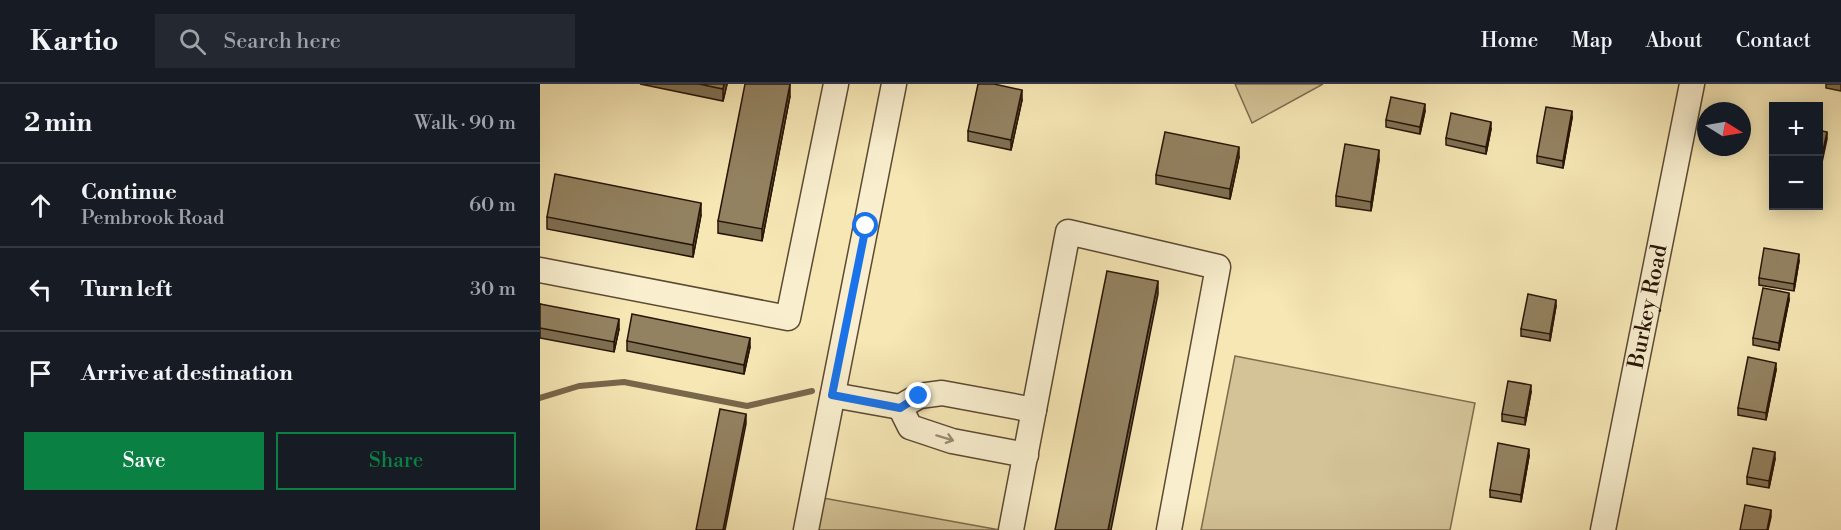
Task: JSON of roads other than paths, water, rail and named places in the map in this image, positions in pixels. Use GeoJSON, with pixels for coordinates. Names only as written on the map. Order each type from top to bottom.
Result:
{"type":"FeatureCollection","features":[{"type":"Feature","properties":{"kind":"street"},"geometry":{"type":"LineString","coordinates":[[540,270],[788,318],[836,84]]}},
{"type":"Feature","properties":{"kind":"street"},"geometry":{"type":"LineString","coordinates":[[806,530],[894,84]]}},
{"type":"Feature","properties":{"kind":"street","name":"Burkey Road"},"geometry":{"type":"LineString","coordinates":[[1603,530],[1692,84]]}},
{"type":"Feature","properties":{"kind":"street"},"geometry":{"type":"LineString","coordinates":[[1011,530],[1068,232],[1218,267],[1169,530]]}},
{"type":"Feature","properties":{"kind":"street"},"geometry":{"type":"LineString","coordinates":[[832,395],[900,408],[919,396],[942,393],[1034,410]]}},
{"type":"Feature","properties":{"kind":"street"},"geometry":{"type":"LineString","coordinates":[[900,408],[910,427],[952,441],[1026,455]]}},
{"type":"Feature","properties":{"kind":"waterway"},"geometry":{"type":"LineString","coordinates":[[540,398],[579,386],[624,382],[747,406],[812,391]]}}]}
